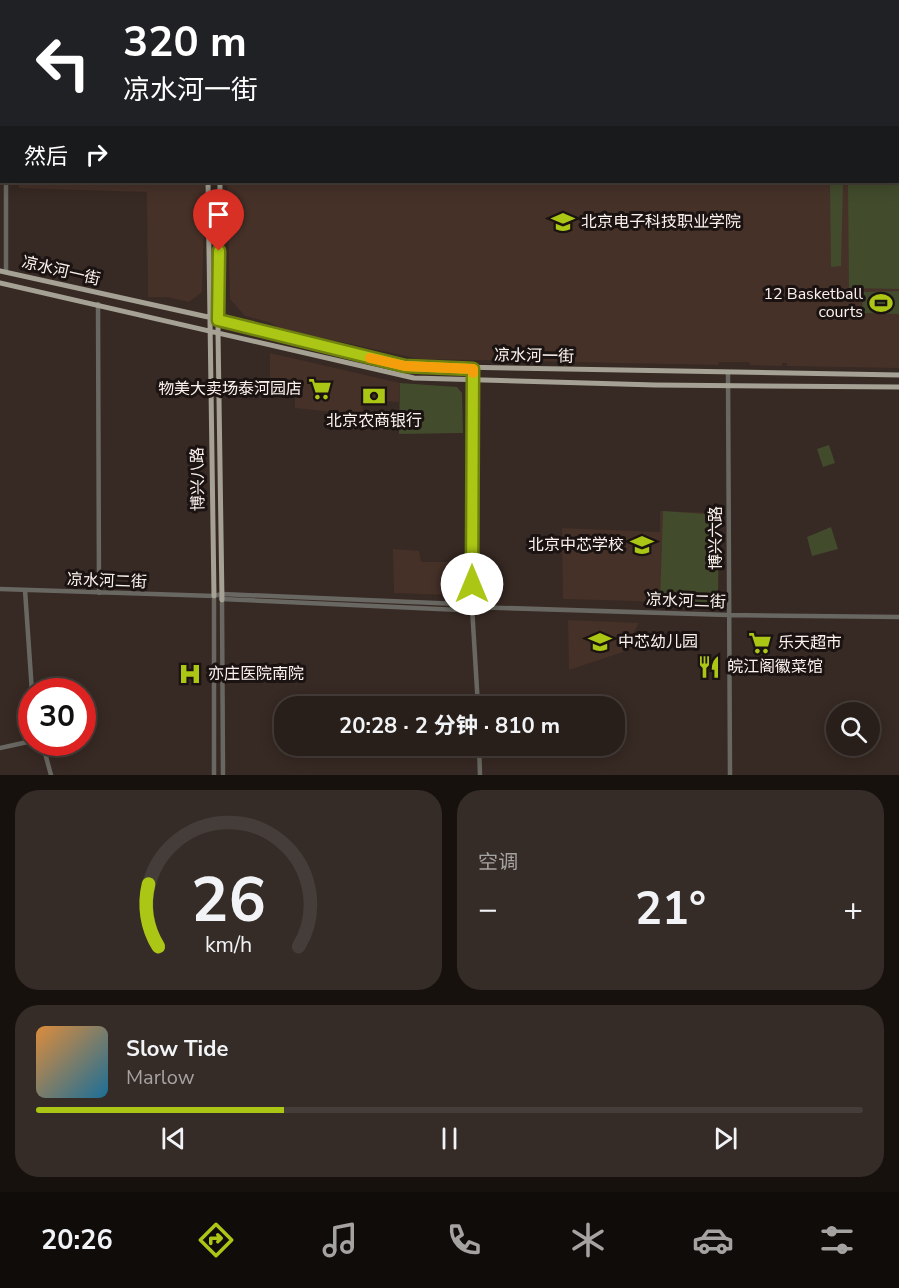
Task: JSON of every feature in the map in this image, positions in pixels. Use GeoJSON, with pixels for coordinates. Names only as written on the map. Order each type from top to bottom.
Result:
{"type":"FeatureCollection","features":[{"type":"Feature","properties":{"kind":"main road","name":"博兴八路"},"geometry":{"type":"LineString","coordinates":[[208,183],[208,329],[214,596]]}},
{"type":"Feature","properties":{"kind":"main road","name":"博兴八路"},"geometry":{"type":"LineString","coordinates":[[220,183],[218,332],[222,597]]}},
{"type":"Feature","properties":{"kind":"main road","name":"凉水河一街"},"geometry":{"type":"LineString","coordinates":[[3,272],[218,320],[405,366],[899,375]]}},
{"type":"Feature","properties":{"kind":"main road","name":"凉水河一街"},"geometry":{"type":"LineString","coordinates":[[0,283],[208,329],[400,376],[449,380],[899,387]]}},
{"type":"Feature","properties":{"kind":"main road"},"geometry":{"type":"LineString","coordinates":[[449,380],[453,374],[450,367]]}},
{"type":"Feature","properties":{"kind":"street"},"geometry":{"type":"LineString","coordinates":[[3,272],[6,183]]}},
{"type":"Feature","properties":{"kind":"street"},"geometry":{"type":"LineString","coordinates":[[98,304],[99,593]]}},
{"type":"Feature","properties":{"kind":"street"},"geometry":{"type":"LineString","coordinates":[[473,369],[472,607],[477,696]]}},
{"type":"Feature","properties":{"kind":"street","name":"博兴六路"},"geometry":{"type":"LineString","coordinates":[[728,373],[730,775]]}},
{"type":"Feature","properties":{"kind":"street","name":"凉水河二街"},"geometry":{"type":"LineString","coordinates":[[0,589],[214,596],[460,610],[472,607],[728,615],[899,617]]}},
{"type":"Feature","properties":{"kind":"street"},"geometry":{"type":"LineString","coordinates":[[25,590],[31,678]]}},
{"type":"Feature","properties":{"kind":"street","name":"博兴八路"},"geometry":{"type":"LineString","coordinates":[[214,596],[214,775]]}},
{"type":"Feature","properties":{"kind":"street","name":"博兴八路"},"geometry":{"type":"LineString","coordinates":[[222,597],[223,775]]}},
{"type":"Feature","properties":{"kind":"street"},"geometry":{"type":"LineString","coordinates":[[0,748],[18,744]]}},
{"type":"Feature","properties":{"kind":"street"},"geometry":{"type":"LineString","coordinates":[[46,756],[51,775]]}},
{"type":"Feature","properties":{"kind":"street"},"geometry":{"type":"LineString","coordinates":[[479,756],[480,775]]}},
{"type":"Feature","properties":{"kind":"shaded area"},"geometry":{"type":"Polygon","coordinates":[[[19,183],[205,183],[202,292],[189,302],[167,297],[148,297],[147,192],[19,188],[19,183]]]}},
{"type":"Feature","properties":{"kind":"shaded area","name":"北京电子科技职业学院"},"geometry":{"type":"Polygon","coordinates":[[[227,183],[899,183],[899,368],[787,366],[787,363],[782,363],[782,366],[750,365],[749,362],[719,362],[718,365],[419,359],[282,329],[268,322],[245,316],[230,299],[227,183]]]}},
{"type":"Feature","properties":{"kind":"shaded area"},"geometry":{"type":"Polygon","coordinates":[[[270,353],[400,383],[399,402],[364,400],[362,415],[295,408],[295,395],[270,395],[270,353]]]}},
{"type":"Feature","properties":{"kind":"shaded area","name":"北京中芯学校"},"geometry":{"type":"Polygon","coordinates":[[[660,511],[720,513],[718,596],[710,603],[563,599],[562,528],[660,532],[660,511]]]}},
{"type":"Feature","properties":{"kind":"shaded area"},"geometry":{"type":"Polygon","coordinates":[[[393,549],[419,551],[421,562],[459,562],[459,586],[450,595],[394,593],[393,549]]]}},
{"type":"Feature","properties":{"kind":"shaded area","name":"中芯幼儿园"},"geometry":{"type":"Polygon","coordinates":[[[568,620],[639,623],[632,635],[632,649],[569,670],[568,620]]]}},
{"type":"Feature","properties":{"kind":"green space"},"geometry":{"type":"Polygon","coordinates":[[[830,183],[843,183],[841,266],[831,267],[830,183]]]}},
{"type":"Feature","properties":{"kind":"green space"},"geometry":{"type":"Polygon","coordinates":[[[848,183],[899,183],[899,289],[849,288],[848,183]]]}},
{"type":"Feature","properties":{"kind":"green space","name":"12 Basketball courts"},"geometry":{"type":"Polygon","coordinates":[[[899,291],[899,314],[862,313],[863,292],[899,291]]]}},
{"type":"Feature","properties":{"kind":"green space"},"geometry":{"type":"Polygon","coordinates":[[[400,383],[457,387],[462,393],[463,433],[399,434],[400,383]]]}},
{"type":"Feature","properties":{"kind":"green space"},"geometry":{"type":"Polygon","coordinates":[[[829,445],[835,463],[823,467],[817,449],[829,445]]]}},
{"type":"Feature","properties":{"kind":"green space"},"geometry":{"type":"Polygon","coordinates":[[[663,511],[719,515],[718,596],[710,603],[660,601],[663,511]]]}},
{"type":"Feature","properties":{"kind":"green space"},"geometry":{"type":"Polygon","coordinates":[[[831,527],[838,549],[812,556],[807,537],[831,527]]]}},
{"type":"Feature","properties":{"kind":"slow traffic"},"geometry":{"type":"LineString","coordinates":[[370,358],[405,366],[473,369],[473,373]]}},
{"type":"Feature","properties":{"kind":"place","name":"北京电子科技职业学院"},"geometry":{"type":"Point","coordinates":[563,222]}},
{"type":"Feature","properties":{"kind":"place","name":"12 Basketball courts"},"geometry":{"type":"Point","coordinates":[881,303]}},
{"type":"Feature","properties":{"kind":"place","name":"物美大卖场泰河园店"},"geometry":{"type":"Point","coordinates":[320,389]}},
{"type":"Feature","properties":{"kind":"place","name":"北京农商银行"},"geometry":{"type":"Point","coordinates":[374,396]}},
{"type":"Feature","properties":{"kind":"place","name":"北京中芯学校"},"geometry":{"type":"Point","coordinates":[642,545]}},
{"type":"Feature","properties":{"kind":"place","name":"中芯幼儿园"},"geometry":{"type":"Point","coordinates":[600,642]}},
{"type":"Feature","properties":{"kind":"place","name":"乐天超市"},"geometry":{"type":"Point","coordinates":[760,643]}},
{"type":"Feature","properties":{"kind":"place","name":"皖江阁徽菜馆"},"geometry":{"type":"Point","coordinates":[709,667]}},
{"type":"Feature","properties":{"kind":"place","name":"亦庄医院南院"},"geometry":{"type":"Point","coordinates":[190,674]}},
{"type":"Feature","properties":{"kind":"route"},"geometry":{"type":"LineString","coordinates":[[219,251],[218,320],[405,366],[473,369],[472,584]]}}]}
